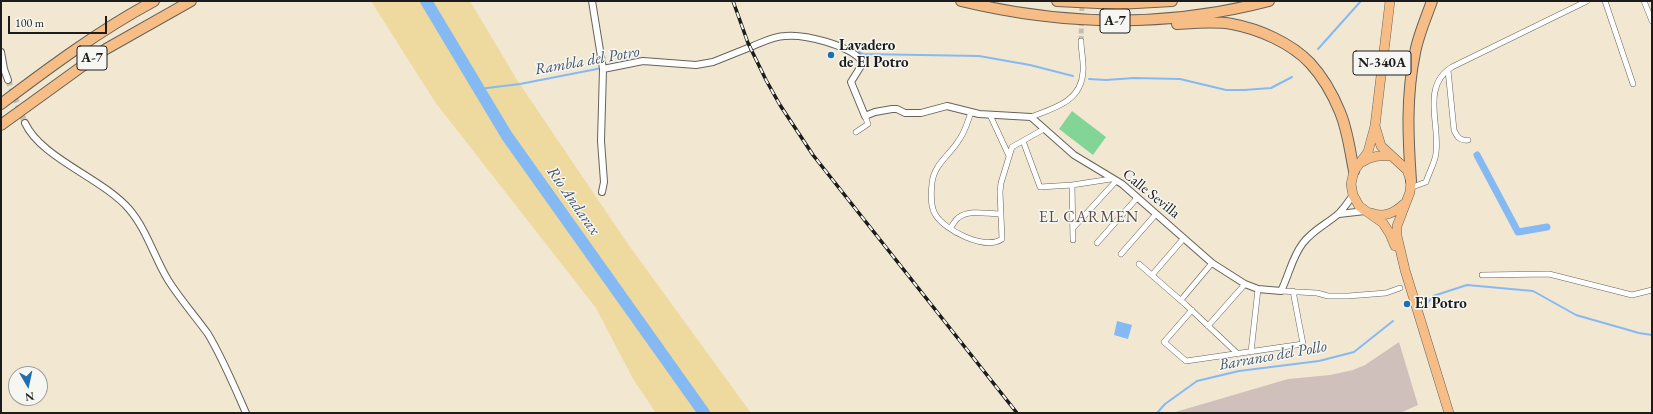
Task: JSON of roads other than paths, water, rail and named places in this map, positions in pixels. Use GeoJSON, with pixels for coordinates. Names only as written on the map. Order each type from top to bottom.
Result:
{"type":"FeatureCollection","features":[{"type":"Feature","properties":{"kind":"highway","name":"A-7"},"geometry":{"type":"LineString","coordinates":[[1,104],[90,40],[117,22],[154,1]]}},
{"type":"Feature","properties":{"kind":"highway","name":"A-7"},"geometry":{"type":"LineString","coordinates":[[1,126],[106,49],[190,1]]}},
{"type":"Feature","properties":{"kind":"highway","name":"A-7"},"geometry":{"type":"LineString","coordinates":[[961,1],[1012,12],[1085,21],[1148,20],[1218,12],[1268,1]]}},
{"type":"Feature","properties":{"kind":"highway","name":"A-7"},"geometry":{"type":"LineString","coordinates":[[1057,1],[1118,4],[1172,1]]}},
{"type":"Feature","properties":{"kind":"highway","name":"N-340A"},"geometry":{"type":"LineString","coordinates":[[1354,172],[1368,152],[1375,126],[1390,1]]}},
{"type":"Feature","properties":{"kind":"highway"},"geometry":{"type":"LineString","coordinates":[[1405,270],[1397,236],[1397,226],[1411,185],[1408,120],[1410,84],[1415,52],[1432,1]]}},
{"type":"Feature","properties":{"kind":"highway"},"geometry":{"type":"LineString","coordinates":[[1148,20],[1168,24],[1206,22],[1232,24],[1272,38],[1300,54],[1310,63],[1326,84],[1346,130],[1354,172],[1351,184],[1352,195],[1359,206],[1383,223],[1405,270],[1420,314],[1449,413]]}},
{"type":"Feature","properties":{"kind":"highway","name":"N-340A"},"geometry":{"type":"LineString","coordinates":[[1375,126],[1381,146],[1407,170],[1411,185]]}},
{"type":"Feature","properties":{"kind":"highway"},"geometry":{"type":"LineString","coordinates":[[1362,162],[1380,155],[1391,156]]}},
{"type":"Feature","properties":{"kind":"highway"},"geometry":{"type":"LineString","coordinates":[[1366,211],[1376,215],[1386,215],[1396,211],[1404,204]]}},
{"type":"Feature","properties":{"kind":"street"},"geometry":{"type":"LineString","coordinates":[[592,1],[604,69],[601,141],[604,182],[602,192]]}},
{"type":"Feature","properties":{"kind":"street"},"geometry":{"type":"LineString","coordinates":[[1411,185],[1426,182],[1429,170],[1433,164],[1436,154],[1434,94],[1437,84],[1448,70],[1587,1]]}},
{"type":"Feature","properties":{"kind":"street"},"geometry":{"type":"LineString","coordinates":[[1605,1],[1632,84]]}},
{"type":"Feature","properties":{"kind":"street"},"geometry":{"type":"LineString","coordinates":[[1644,1],[1652,20]]}},
{"type":"Feature","properties":{"kind":"street"},"geometry":{"type":"LineString","coordinates":[[604,69],[643,62],[696,65],[713,62],[769,39],[786,35],[824,40],[855,53],[861,60],[861,66],[851,82],[868,124],[856,132]]}},
{"type":"Feature","properties":{"kind":"street"},"geometry":{"type":"LineString","coordinates":[[865,116],[875,112],[892,109],[898,109],[904,113],[921,114],[947,106],[990,115],[1017,115],[1031,117],[1064,104],[1077,90],[1082,80],[1084,71],[1081,41]]}},
{"type":"Feature","properties":{"kind":"street"},"geometry":{"type":"LineString","coordinates":[[1,52],[2,67],[8,80]]}},
{"type":"Feature","properties":{"kind":"street"},"geometry":{"type":"LineString","coordinates":[[1448,70],[1454,130],[1457,137],[1462,140],[1468,140]]}},
{"type":"Feature","properties":{"kind":"street"},"geometry":{"type":"LineString","coordinates":[[971,112],[960,140],[934,172],[931,200],[935,214],[941,221],[960,236],[991,243],[1002,239],[1000,214],[1001,183],[1012,147],[1044,129]]}},
{"type":"Feature","properties":{"kind":"street"},"geometry":{"type":"LineString","coordinates":[[990,115],[1009,156]]}},
{"type":"Feature","properties":{"kind":"street","name":"Calle Sevilla"},"geometry":{"type":"LineString","coordinates":[[1031,117],[1074,155],[1113,180],[1137,198],[1212,263],[1245,284],[1258,289],[1317,293],[1328,296],[1386,293],[1400,288]]}},
{"type":"Feature","properties":{"kind":"street"},"geometry":{"type":"LineString","coordinates":[[26,123],[36,139],[57,157],[121,201],[135,217],[167,280],[213,343],[246,413]]}},
{"type":"Feature","properties":{"kind":"street"},"geometry":{"type":"LineString","coordinates":[[1023,141],[1040,187],[1113,180]]}},
{"type":"Feature","properties":{"kind":"street"},"geometry":{"type":"LineString","coordinates":[[1073,228],[1113,180]]}},
{"type":"Feature","properties":{"kind":"street"},"geometry":{"type":"LineString","coordinates":[[1072,185],[1073,240]]}},
{"type":"Feature","properties":{"kind":"street"},"geometry":{"type":"LineString","coordinates":[[1281,291],[1288,278],[1292,260],[1302,244],[1316,229],[1338,214],[1352,195]]}},
{"type":"Feature","properties":{"kind":"street"},"geometry":{"type":"LineString","coordinates":[[1097,243],[1137,198]]}},
{"type":"Feature","properties":{"kind":"street"},"geometry":{"type":"LineString","coordinates":[[1338,214],[1366,211]]}},
{"type":"Feature","properties":{"kind":"street"},"geometry":{"type":"LineString","coordinates":[[950,228],[958,218],[964,215],[972,213],[1000,214]]}},
{"type":"Feature","properties":{"kind":"street"},"geometry":{"type":"LineString","coordinates":[[1121,254],[1156,214]]}},
{"type":"Feature","properties":{"kind":"street"},"geometry":{"type":"LineString","coordinates":[[1152,275],[1184,238]]}},
{"type":"Feature","properties":{"kind":"street"},"geometry":{"type":"LineString","coordinates":[[1181,300],[1212,263]]}},
{"type":"Feature","properties":{"kind":"street"},"geometry":{"type":"LineString","coordinates":[[1139,264],[1181,300],[1238,354]]}},
{"type":"Feature","properties":{"kind":"street"},"geometry":{"type":"LineString","coordinates":[[1482,275],[1550,274],[1632,295],[1652,290]]}},
{"type":"Feature","properties":{"kind":"street"},"geometry":{"type":"LineString","coordinates":[[1208,326],[1245,284]]}},
{"type":"Feature","properties":{"kind":"street"},"geometry":{"type":"LineString","coordinates":[[1251,352],[1258,289]]}},
{"type":"Feature","properties":{"kind":"street"},"geometry":{"type":"LineString","coordinates":[[1192,310],[1164,342],[1186,361],[1302,344],[1293,291]]}},
{"type":"Feature","properties":{"kind":"water"},"geometry":{"type":"Polygon","coordinates":[[[1117,321],[1132,325],[1128,339],[1114,335],[1117,321]]]}},
{"type":"Feature","properties":{"kind":"waterway","name":"Río Andarax"},"geometry":{"type":"LineString","coordinates":[[426,1],[507,136],[704,413]]}},
{"type":"Feature","properties":{"kind":"waterway","name":"Rambla del Potro"},"geometry":{"type":"LineString","coordinates":[[1318,49],[1361,1]]}},
{"type":"Feature","properties":{"kind":"waterway","name":"Rambla del Potro"},"geometry":{"type":"LineString","coordinates":[[850,48],[863,54],[979,56],[1030,65],[1073,76]]}},
{"type":"Feature","properties":{"kind":"waterway","name":"Rambla del Potro"},"geometry":{"type":"LineString","coordinates":[[479,89],[520,84],[602,68]]}},
{"type":"Feature","properties":{"kind":"waterway","name":"Rambla del Potro"},"geometry":{"type":"LineString","coordinates":[[1089,79],[1180,79],[1226,90],[1244,90],[1271,88],[1292,77]]}},
{"type":"Feature","properties":{"kind":"waterway"},"geometry":{"type":"LineString","coordinates":[[1477,155],[1518,232],[1547,227]]}},
{"type":"Feature","properties":{"kind":"waterway","name":"Barranco del Pollo"},"geometry":{"type":"LineString","coordinates":[[1426,305],[1433,296],[1467,285],[1533,291],[1576,315],[1639,333],[1652,335]]}},
{"type":"Feature","properties":{"kind":"waterway","name":"Barranco del Pollo"},"geometry":{"type":"LineString","coordinates":[[1157,413],[1165,404],[1197,381],[1239,371],[1319,361],[1354,352],[1393,321]]}},
{"type":"Feature","properties":{"kind":"tunnel"},"geometry":{"type":"LineString","coordinates":[[1081,41],[1082,2]]}},
{"type":"Feature","properties":{"kind":"tunnel"},"geometry":{"type":"LineString","coordinates":[[8,80],[25,123]]}},
{"type":"Feature","properties":{"kind":"railway"},"geometry":{"type":"LineString","coordinates":[[733,1],[748,43],[766,80],[780,105],[813,155],[1017,413]]}},
{"type":"Feature","properties":{"kind":"place","name":"Lavadero de El Potro"},"geometry":{"type":"Point","coordinates":[831,55]}},
{"type":"Feature","properties":{"kind":"place","name":"El Potro"},"geometry":{"type":"Point","coordinates":[1407,304]}},
{"type":"Feature","properties":{"kind":"district","name":"EL CARMEN"},"geometry":{"type":"Point","coordinates":[1089,218]}}]}
